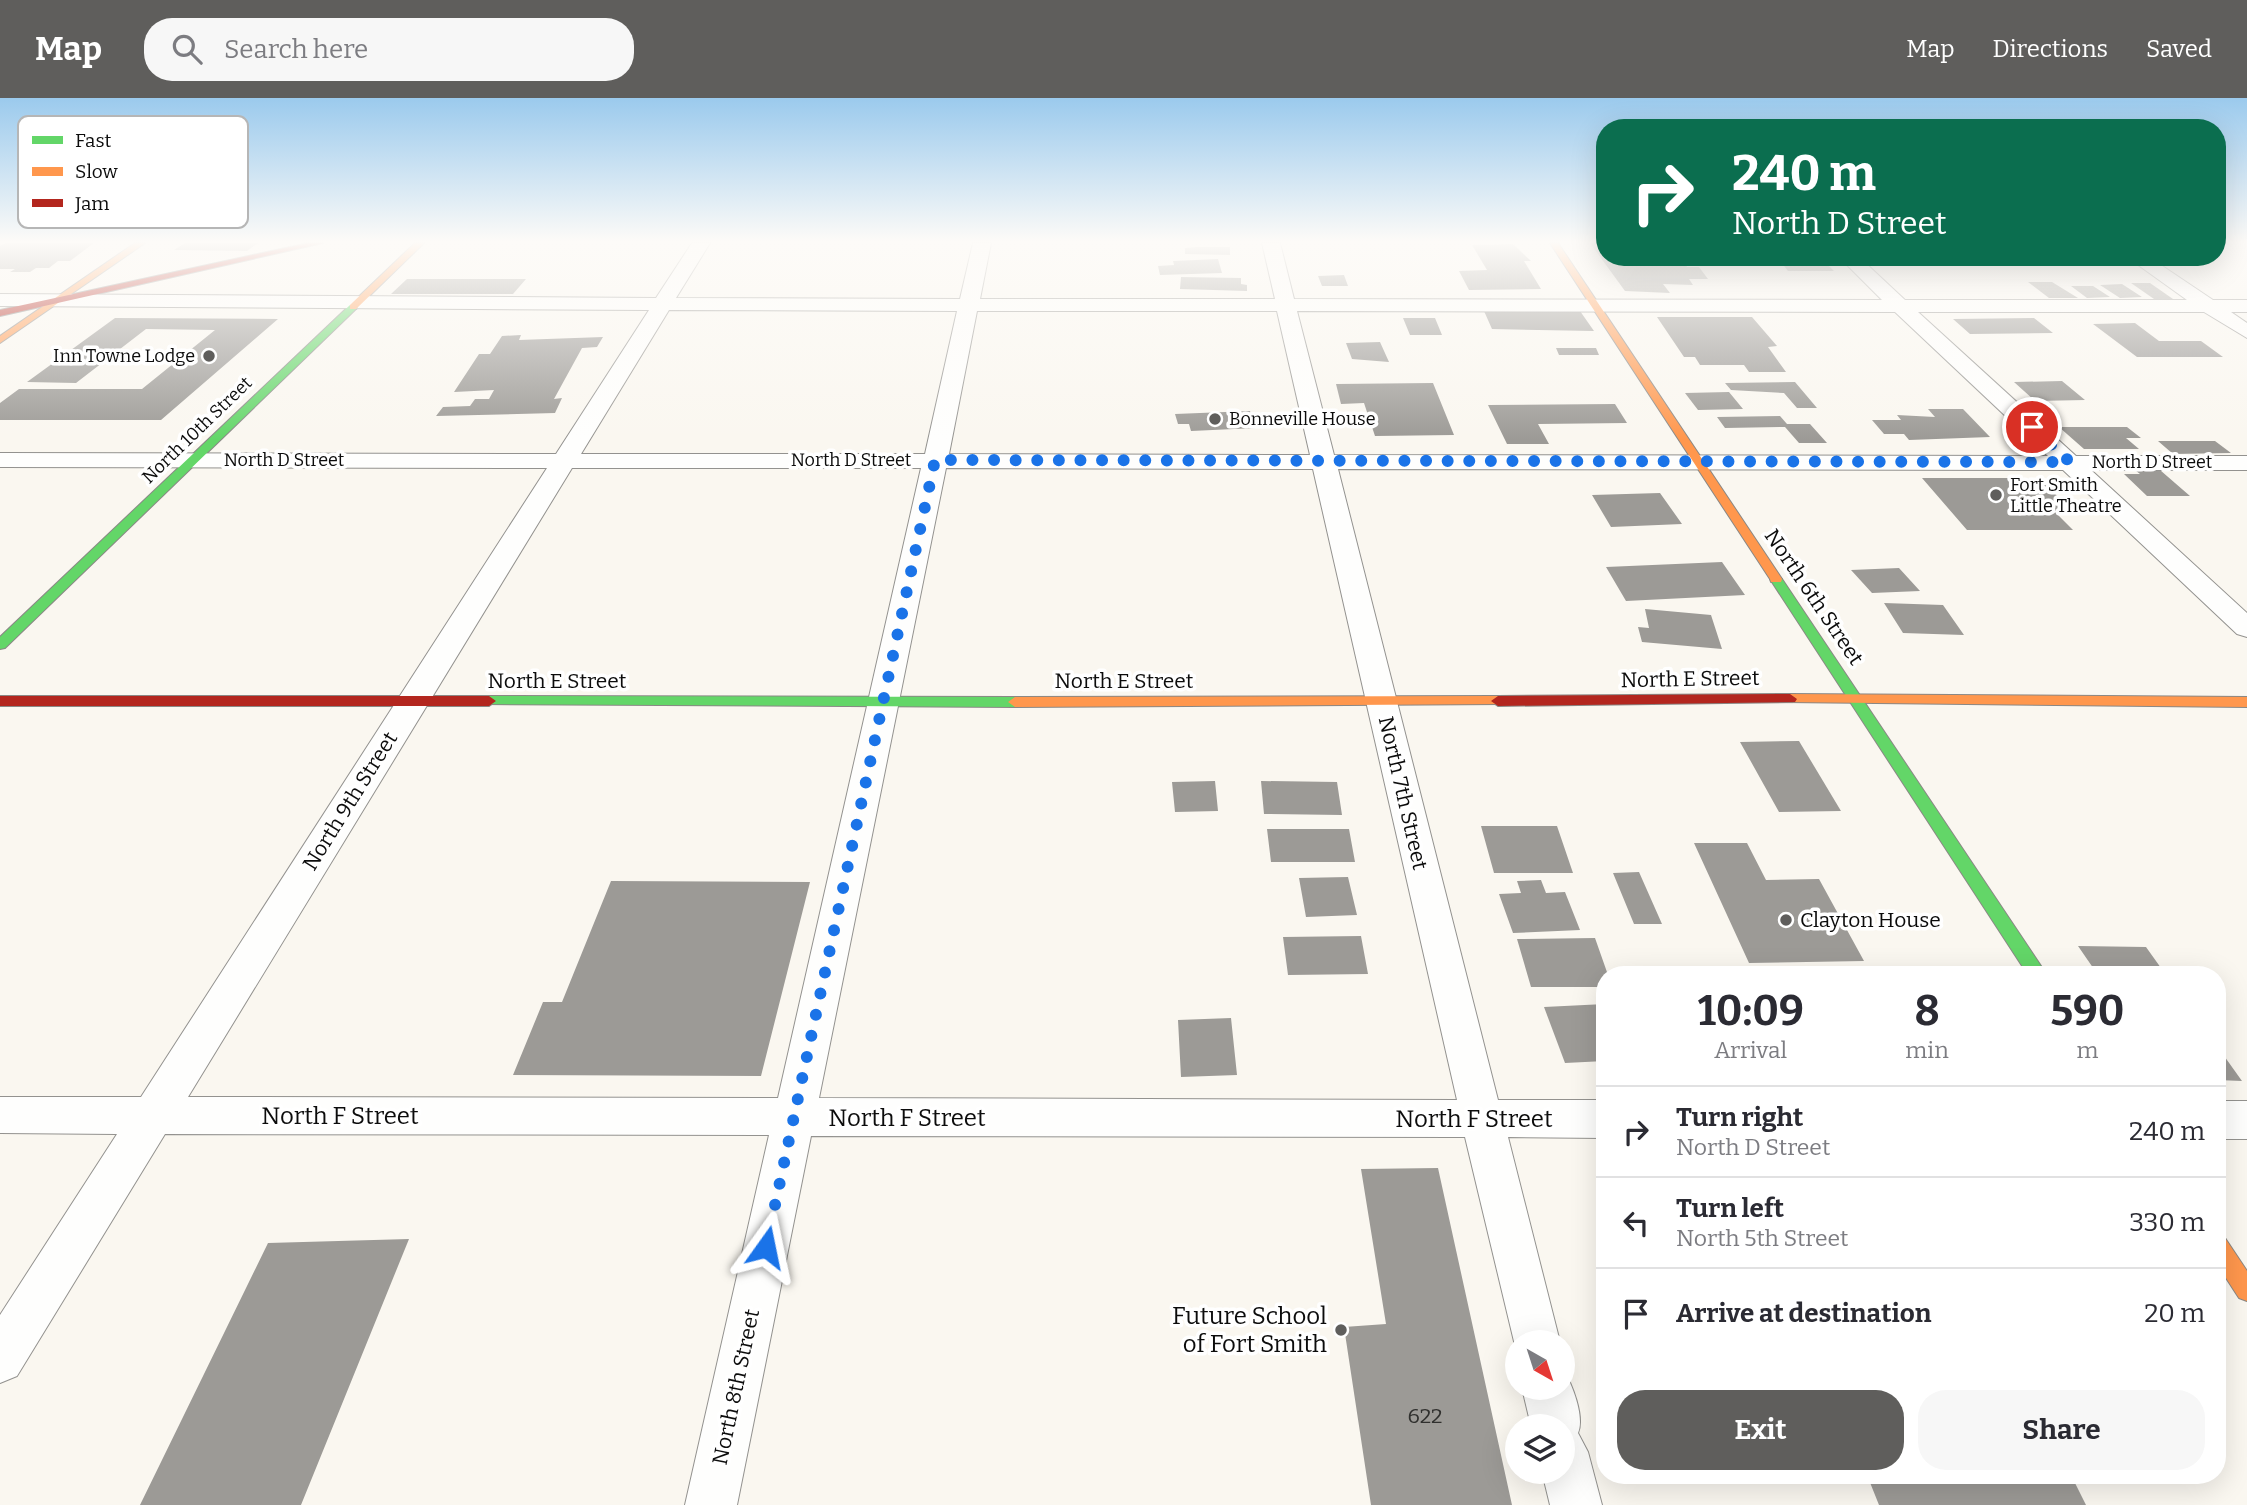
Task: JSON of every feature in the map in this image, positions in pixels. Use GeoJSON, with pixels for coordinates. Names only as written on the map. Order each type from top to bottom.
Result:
{"type":"FeatureCollection","features":[{"type":"Feature","properties":{"kind":"street"},"geometry":{"type":"LineString","coordinates":[[0,313],[20,309]]}},
{"type":"Feature","properties":{"kind":"street"},"geometry":{"type":"LineString","coordinates":[[0,341],[47,309]]}},
{"type":"Feature","properties":{"kind":"street","name":"North 10th Street"},"geometry":{"type":"LineString","coordinates":[[0,645],[351,309]]}},
{"type":"Feature","properties":{"kind":"street","name":"North 9th Street"},"geometry":{"type":"LineString","coordinates":[[0,1359],[661,309]]}},
{"type":"Feature","properties":{"kind":"street","name":"North 8th Street"},"geometry":{"type":"LineString","coordinates":[[710,1505],[968,309]]}},
{"type":"Feature","properties":{"kind":"street","name":"North 7th Street"},"geometry":{"type":"LineString","coordinates":[[1287,309],[1533,1330]]}},
{"type":"Feature","properties":{"kind":"street","name":"North 6th Street"},"geometry":{"type":"LineString","coordinates":[[1599,309],[2033,966]]}},
{"type":"Feature","properties":{"kind":"street"},"geometry":{"type":"LineString","coordinates":[[1904,309],[2247,628]]}},
{"type":"Feature","properties":{"kind":"street"},"geometry":{"type":"LineString","coordinates":[[2213,309],[2247,332]]}},
{"type":"Feature","properties":{"kind":"street","name":"North D Street"},"geometry":{"type":"LineString","coordinates":[[0,460],[1699,460],[2247,463]]}},
{"type":"Feature","properties":{"kind":"street","name":"North E Street"},"geometry":{"type":"LineString","coordinates":[[0,701],[1382,702],[1857,698],[2247,702]]}},
{"type":"Feature","properties":{"kind":"street","name":"North F Street"},"geometry":{"type":"LineString","coordinates":[[0,1115],[1596,1119]]}},
{"type":"Feature","properties":{"kind":"street"},"geometry":{"type":"LineString","coordinates":[[2226,1120],[2247,1120]]}},
{"type":"Feature","properties":{"kind":"street"},"geometry":{"type":"LineString","coordinates":[[2226,1258],[2247,1290]]}},
{"type":"Feature","properties":{"kind":"street"},"geometry":{"type":"LineString","coordinates":[[1571,1484],[1576,1505]]}},
{"type":"Feature","properties":{"kind":"building"},"geometry":{"type":"Polygon","coordinates":[[[1484,311],[1580,311],[1594,331],[1492,329],[1484,311]]]}},
{"type":"Feature","properties":{"kind":"building"},"geometry":{"type":"Polygon","coordinates":[[[1657,317],[1752,317],[1777,346],[1768,347],[1786,372],[1749,372],[1744,365],[1700,365],[1695,357],[1684,357],[1657,317]]]}},
{"type":"Feature","properties":{"kind":"building","name":"Inn Towne Lodge"},"geometry":{"type":"Polygon","coordinates":[[[115,318],[278,319],[161,420],[0,420],[0,403],[19,389],[142,389],[215,330],[146,329],[76,383],[27,382],[115,318]]]}},
{"type":"Feature","properties":{"kind":"building"},"geometry":{"type":"Polygon","coordinates":[[[1403,318],[1435,318],[1442,335],[1410,335],[1403,318]]]}},
{"type":"Feature","properties":{"kind":"building"},"geometry":{"type":"Polygon","coordinates":[[[2034,318],[2053,333],[1970,334],[1953,319],[2034,318]]]}},
{"type":"Feature","properties":{"kind":"building"},"geometry":{"type":"Polygon","coordinates":[[[2135,323],[2159,341],[2201,341],[2223,357],[2137,357],[2093,324],[2135,323]]]}},
{"type":"Feature","properties":{"kind":"building"},"geometry":{"type":"Polygon","coordinates":[[[521,335],[519,340],[603,337],[597,347],[582,348],[554,399],[562,398],[555,413],[436,416],[443,407],[470,406],[475,399],[489,399],[494,390],[454,392],[479,354],[490,354],[502,336],[521,335]]]}},
{"type":"Feature","properties":{"kind":"building"},"geometry":{"type":"Polygon","coordinates":[[[1380,342],[1389,362],[1352,359],[1346,343],[1380,342]]]}},
{"type":"Feature","properties":{"kind":"building"},"geometry":{"type":"Polygon","coordinates":[[[1556,348],[1596,348],[1599,355],[1559,355],[1556,348]]]}},
{"type":"Feature","properties":{"kind":"building"},"geometry":{"type":"Polygon","coordinates":[[[2062,381],[2085,400],[2035,401],[2014,382],[2062,381]]]}},
{"type":"Feature","properties":{"kind":"building"},"geometry":{"type":"Polygon","coordinates":[[[1795,382],[1817,408],[1797,408],[1784,393],[1731,390],[1725,383],[1795,382]]]}},
{"type":"Feature","properties":{"kind":"building"},"geometry":{"type":"Polygon","coordinates":[[[1433,383],[1454,435],[1375,436],[1364,403],[1341,404],[1336,384],[1433,383]]]}},
{"type":"Feature","properties":{"kind":"building"},"geometry":{"type":"Polygon","coordinates":[[[1729,392],[1743,409],[1698,410],[1685,393],[1729,392]]]}},
{"type":"Feature","properties":{"kind":"building"},"geometry":{"type":"Polygon","coordinates":[[[1615,404],[1627,423],[1538,424],[1549,444],[1507,444],[1488,405],[1615,404]]]}},
{"type":"Feature","properties":{"kind":"building"},"geometry":{"type":"Polygon","coordinates":[[[1928,409],[1963,409],[1990,437],[1909,440],[1904,434],[1884,434],[1872,420],[1901,420],[1897,415],[1935,417],[1928,409]]]}},
{"type":"Feature","properties":{"kind":"building","name":"Bonneville House"},"geometry":{"type":"Polygon","coordinates":[[[1250,411],[1256,428],[1191,431],[1189,424],[1178,424],[1175,414],[1250,411]]]}},
{"type":"Feature","properties":{"kind":"building"},"geometry":{"type":"Polygon","coordinates":[[[1780,416],[1787,424],[1810,424],[1827,443],[1799,443],[1785,427],[1725,428],[1717,417],[1780,416]]]}},
{"type":"Feature","properties":{"kind":"building"},"geometry":{"type":"Polygon","coordinates":[[[2059,427],[2127,427],[2141,438],[2126,438],[2139,449],[2084,449],[2059,427]]]}},
{"type":"Feature","properties":{"kind":"building"},"geometry":{"type":"Polygon","coordinates":[[[2158,441],[2215,441],[2231,453],[2173,454],[2158,441]]]}},
{"type":"Feature","properties":{"kind":"building"},"geometry":{"type":"Polygon","coordinates":[[[2135,470],[2160,470],[2190,496],[2147,496],[2124,474],[2140,474],[2135,470]]]}},
{"type":"Feature","properties":{"kind":"building","name":"Fort Smith Little Theatre"},"geometry":{"type":"Polygon","coordinates":[[[1922,478],[2039,478],[2072,511],[2054,511],[2073,530],[1967,530],[1922,478]]]}},
{"type":"Feature","properties":{"kind":"building"},"geometry":{"type":"Polygon","coordinates":[[[1660,493],[1682,524],[1611,527],[1592,495],[1660,493]]]}},
{"type":"Feature","properties":{"kind":"building"},"geometry":{"type":"Polygon","coordinates":[[[1722,562],[1745,595],[1626,601],[1606,567],[1722,562]]]}},
{"type":"Feature","properties":{"kind":"building"},"geometry":{"type":"Polygon","coordinates":[[[1899,568],[1920,591],[1872,593],[1851,570],[1899,568]]]}},
{"type":"Feature","properties":{"kind":"building"},"geometry":{"type":"Polygon","coordinates":[[[1884,603],[1943,605],[1964,635],[1903,633],[1884,603]]]}},
{"type":"Feature","properties":{"kind":"building"},"geometry":{"type":"Polygon","coordinates":[[[1645,609],[1711,615],[1722,649],[1642,642],[1638,627],[1649,628],[1645,609]]]}},
{"type":"Feature","properties":{"kind":"building"},"geometry":{"type":"Polygon","coordinates":[[[1799,741],[1841,811],[1779,812],[1740,742],[1799,741]]]}},
{"type":"Feature","properties":{"kind":"building"},"geometry":{"type":"Polygon","coordinates":[[[1215,781],[1218,811],[1175,812],[1172,782],[1215,781]]]}},
{"type":"Feature","properties":{"kind":"building"},"geometry":{"type":"Polygon","coordinates":[[[1261,781],[1337,782],[1342,815],[1264,814],[1261,781]]]}},
{"type":"Feature","properties":{"kind":"building"},"geometry":{"type":"Polygon","coordinates":[[[1481,826],[1557,826],[1573,873],[1494,873],[1481,826]]]}},
{"type":"Feature","properties":{"kind":"building"},"geometry":{"type":"Polygon","coordinates":[[[1267,829],[1349,829],[1355,862],[1271,862],[1267,829]]]}},
{"type":"Feature","properties":{"kind":"building","name":"Clayton House"},"geometry":{"type":"Polygon","coordinates":[[[1694,843],[1747,843],[1766,880],[1819,879],[1864,961],[1749,963],[1694,843]]]}},
{"type":"Feature","properties":{"kind":"building"},"geometry":{"type":"Polygon","coordinates":[[[1639,872],[1662,924],[1634,924],[1613,873],[1639,872]]]}},
{"type":"Feature","properties":{"kind":"building"},"geometry":{"type":"Polygon","coordinates":[[[1348,877],[1357,915],[1306,917],[1299,878],[1348,877]]]}},
{"type":"Feature","properties":{"kind":"building"},"geometry":{"type":"Polygon","coordinates":[[[1541,880],[1546,893],[1565,892],[1580,930],[1513,933],[1499,894],[1521,893],[1517,881],[1541,880]]]}},
{"type":"Feature","properties":{"kind":"building"},"geometry":{"type":"Polygon","coordinates":[[[611,881],[810,882],[761,1076],[513,1075],[543,1002],[562,1002],[611,881]]]}},
{"type":"Feature","properties":{"kind":"building"},"geometry":{"type":"Polygon","coordinates":[[[1361,936],[1368,974],[1288,975],[1283,937],[1361,936]]]}},
{"type":"Feature","properties":{"kind":"building"},"geometry":{"type":"Polygon","coordinates":[[[1595,938],[1605,966],[1596,966],[1596,987],[1531,987],[1517,939],[1595,938]]]}},
{"type":"Feature","properties":{"kind":"building"},"geometry":{"type":"Polygon","coordinates":[[[2078,946],[2146,947],[2160,966],[2092,966],[2078,946]]]}},
{"type":"Feature","properties":{"kind":"building"},"geometry":{"type":"Polygon","coordinates":[[[1596,1004],[1596,1061],[1565,1063],[1544,1007],[1596,1004]]]}},
{"type":"Feature","properties":{"kind":"building"},"geometry":{"type":"Polygon","coordinates":[[[1231,1018],[1237,1075],[1181,1077],[1178,1020],[1231,1018]]]}},
{"type":"Feature","properties":{"kind":"building"},"geometry":{"type":"Polygon","coordinates":[[[2226,1059],[2242,1081],[2226,1080],[2226,1059]]]}},
{"type":"Feature","properties":{"kind":"building","name":"Future School of Fort Smith"},"geometry":{"type":"Polygon","coordinates":[[[1438,1168],[1505,1473],[1505,1484],[1507,1484],[1512,1505],[1371,1505],[1344,1327],[1386,1324],[1361,1169],[1438,1168]]]}},
{"type":"Feature","properties":{"kind":"building"},"geometry":{"type":"Polygon","coordinates":[[[409,1239],[301,1505],[140,1505],[268,1243],[409,1239]]]}},
{"type":"Feature","properties":{"kind":"building"},"geometry":{"type":"Polygon","coordinates":[[[1871,1484],[2076,1484],[2086,1505],[1879,1505],[1871,1484]]]}},
{"type":"Feature","properties":{"kind":"traffic: fast"},"geometry":{"type":"LineString","coordinates":[[0,645],[351,309]]}},
{"type":"Feature","properties":{"kind":"traffic: fast"},"geometry":{"type":"LineString","coordinates":[[1776,579],[2032,966]]}},
{"type":"Feature","properties":{"kind":"traffic: fast"},"geometry":{"type":"LineString","coordinates":[[489,701],[1015,702]]}},
{"type":"Feature","properties":{"kind":"traffic: slow"},"geometry":{"type":"LineString","coordinates":[[0,340],[46,309]]}},
{"type":"Feature","properties":{"kind":"traffic: slow"},"geometry":{"type":"LineString","coordinates":[[1597,309],[1776,579]]}},
{"type":"Feature","properties":{"kind":"traffic: slow"},"geometry":{"type":"LineString","coordinates":[[1790,699],[2247,702]]}},
{"type":"Feature","properties":{"kind":"traffic: slow"},"geometry":{"type":"LineString","coordinates":[[1015,702],[1498,701]]}},
{"type":"Feature","properties":{"kind":"traffic: slow"},"geometry":{"type":"LineString","coordinates":[[2226,1258],[2247,1290]]}},
{"type":"Feature","properties":{"kind":"traffic: jam"},"geometry":{"type":"LineString","coordinates":[[0,313],[20,309]]}},
{"type":"Feature","properties":{"kind":"traffic: jam"},"geometry":{"type":"LineString","coordinates":[[1498,701],[1790,699]]}},
{"type":"Feature","properties":{"kind":"traffic: jam"},"geometry":{"type":"LineString","coordinates":[[0,701],[489,701]]}},
{"type":"Feature","properties":{"kind":"place","name":"Inn Towne Lodge"},"geometry":{"type":"Point","coordinates":[209,356]}},
{"type":"Feature","properties":{"kind":"place","name":"Bonneville House"},"geometry":{"type":"Point","coordinates":[1215,419]}},
{"type":"Feature","properties":{"kind":"place","name":"Fort Smith Little Theatre"},"geometry":{"type":"Point","coordinates":[1996,495]}},
{"type":"Feature","properties":{"kind":"place","name":"Clayton House"},"geometry":{"type":"Point","coordinates":[1786,920]}},
{"type":"Feature","properties":{"kind":"place","name":"Future School of Fort Smith"},"geometry":{"type":"Point","coordinates":[1341,1330]}},
{"type":"Feature","properties":{"kind":"route"},"geometry":{"type":"LineString","coordinates":[[766,1247],[935,460],[2070,462],[2032,427]]}}]}
